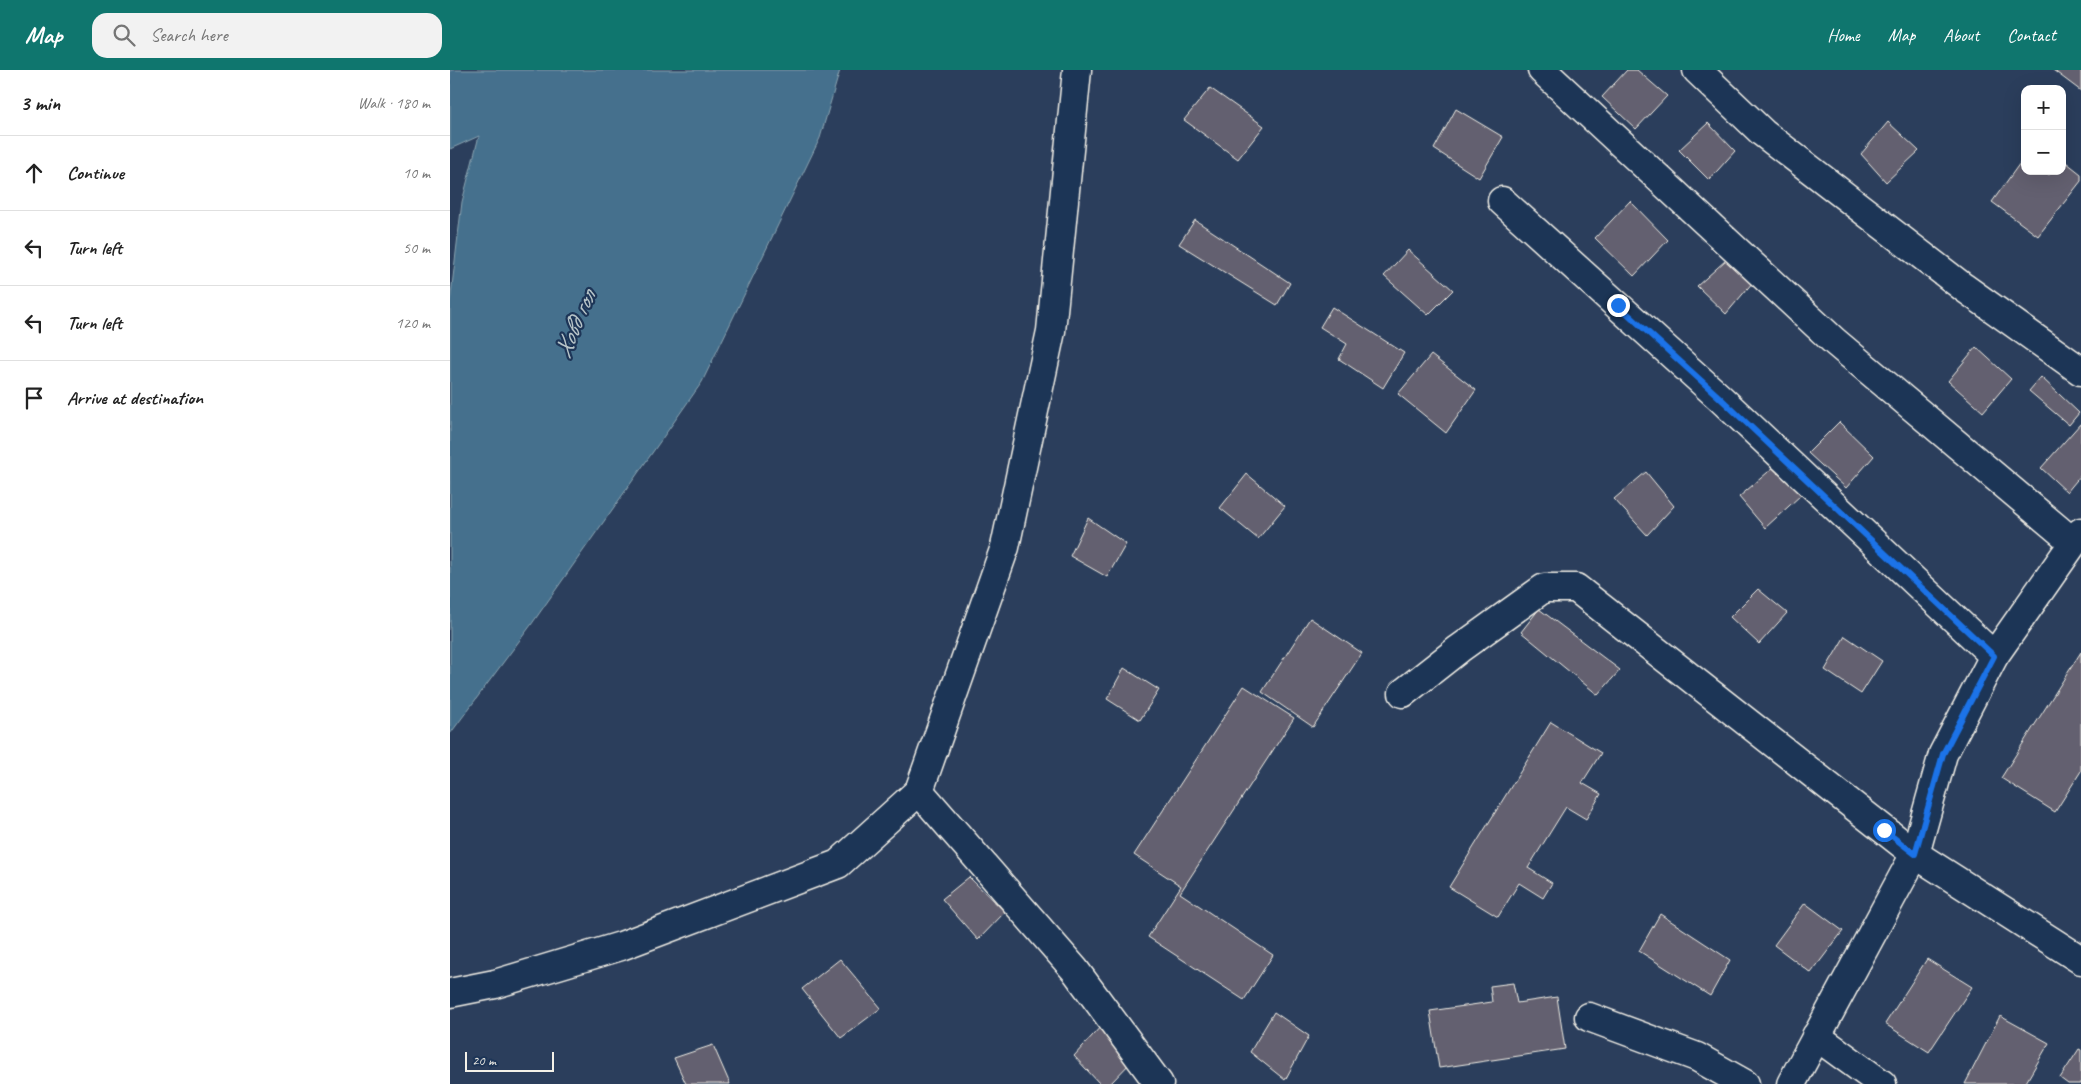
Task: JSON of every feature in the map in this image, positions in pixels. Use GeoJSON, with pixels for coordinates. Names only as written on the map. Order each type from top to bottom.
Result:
{"type":"FeatureCollection","features":[{"type":"Feature","properties":{"kind":"street"},"geometry":{"type":"LineString","coordinates":[[450,994],[495,984],[621,946],[838,864],[919,791],[1005,547],[1051,331],[1077,70]]}},
{"type":"Feature","properties":{"kind":"street"},"geometry":{"type":"LineString","coordinates":[[1542,70],[1834,342],[2077,537],[1994,656],[1943,754],[1915,854],[1791,1084]]}},
{"type":"Feature","properties":{"kind":"street"},"geometry":{"type":"LineString","coordinates":[[1697,70],[1771,139],[1963,287],[2081,371]]}},
{"type":"Feature","properties":{"kind":"street"},"geometry":{"type":"LineString","coordinates":[[1502,201],[1719,397],[1994,656]]}},
{"type":"Feature","properties":{"kind":"street"},"geometry":{"type":"LineString","coordinates":[[1403,693],[1459,649],[1544,588],[1576,588],[1915,854],[2081,960]]}},
{"type":"Feature","properties":{"kind":"street"},"geometry":{"type":"LineString","coordinates":[[919,791],[1075,970],[1159,1084]]}},
{"type":"Feature","properties":{"kind":"street"},"geometry":{"type":"LineString","coordinates":[[1589,1017],[1697,1056],[1745,1084]]}},
{"type":"Feature","properties":{"kind":"street"},"geometry":{"type":"LineString","coordinates":[[1816,1036],[1882,1084]]}},
{"type":"Feature","properties":{"kind":"water","name":"Ховд гол"},"geometry":{"type":"Polygon","coordinates":[[[450,70],[840,70],[820,138],[702,382],[531,625],[450,734],[450,303],[462,202],[479,136],[450,149],[450,70]]]}},
{"type":"Feature","properties":{"kind":"building"},"geometry":{"type":"Polygon","coordinates":[[[1627,70],[1637,70],[1667,96],[1636,129],[1602,97],[1627,70]]]}},
{"type":"Feature","properties":{"kind":"building"},"geometry":{"type":"Polygon","coordinates":[[[2053,70],[2081,70],[2081,91],[2053,70]]]}},
{"type":"Feature","properties":{"kind":"building"},"geometry":{"type":"Polygon","coordinates":[[[1210,88],[1264,126],[1238,159],[1184,120],[1210,88]]]}},
{"type":"Feature","properties":{"kind":"building"},"geometry":{"type":"Polygon","coordinates":[[[1456,109],[1503,137],[1479,178],[1434,149],[1456,109]]]}},
{"type":"Feature","properties":{"kind":"building"},"geometry":{"type":"Polygon","coordinates":[[[1888,122],[1919,151],[1886,182],[1861,154],[1888,122]]]}},
{"type":"Feature","properties":{"kind":"building"},"geometry":{"type":"Polygon","coordinates":[[[1708,123],[1735,151],[1709,180],[1679,150],[1708,123]]]}},
{"type":"Feature","properties":{"kind":"building"},"geometry":{"type":"Polygon","coordinates":[[[2021,162],[2021,175],[2066,175],[2066,162],[2081,174],[2081,181],[2038,236],[1992,202],[2021,162]]]}},
{"type":"Feature","properties":{"kind":"building"},"geometry":{"type":"Polygon","coordinates":[[[1630,201],[1668,240],[1634,276],[1595,238],[1630,201]]]}},
{"type":"Feature","properties":{"kind":"building"},"geometry":{"type":"Polygon","coordinates":[[[1195,220],[1290,283],[1277,305],[1179,244],[1195,220]]]}},
{"type":"Feature","properties":{"kind":"building"},"geometry":{"type":"Polygon","coordinates":[[[1408,250],[1453,290],[1428,315],[1384,276],[1408,250]]]}},
{"type":"Feature","properties":{"kind":"building"},"geometry":{"type":"Polygon","coordinates":[[[1726,260],[1753,282],[1726,314],[1697,286],[1726,260]]]}},
{"type":"Feature","properties":{"kind":"building"},"geometry":{"type":"Polygon","coordinates":[[[1332,307],[1404,353],[1383,388],[1339,359],[1347,344],[1320,327],[1332,307]]]}},
{"type":"Feature","properties":{"kind":"building"},"geometry":{"type":"Polygon","coordinates":[[[1976,347],[2011,379],[1983,412],[1948,381],[1976,347]]]}},
{"type":"Feature","properties":{"kind":"building"},"geometry":{"type":"Polygon","coordinates":[[[1431,355],[1476,390],[1446,433],[1398,394],[1431,355]]]}},
{"type":"Feature","properties":{"kind":"building"},"geometry":{"type":"Polygon","coordinates":[[[2041,377],[2079,413],[2069,425],[2029,391],[2041,377]]]}},
{"type":"Feature","properties":{"kind":"building"},"geometry":{"type":"Polygon","coordinates":[[[1839,422],[1874,456],[1846,488],[1808,453],[1839,422]]]}},
{"type":"Feature","properties":{"kind":"building"},"geometry":{"type":"Polygon","coordinates":[[[2081,423],[2081,475],[2067,492],[2041,468],[2081,423]]]}},
{"type":"Feature","properties":{"kind":"building"},"geometry":{"type":"Polygon","coordinates":[[[1775,466],[1801,495],[1765,528],[1739,497],[1775,466]]]}},
{"type":"Feature","properties":{"kind":"building"},"geometry":{"type":"Polygon","coordinates":[[[1646,472],[1674,506],[1647,535],[1614,499],[1646,472]]]}},
{"type":"Feature","properties":{"kind":"building"},"geometry":{"type":"Polygon","coordinates":[[[1247,474],[1285,506],[1258,539],[1220,508],[1247,474]]]}},
{"type":"Feature","properties":{"kind":"building"},"geometry":{"type":"Polygon","coordinates":[[[1088,518],[1126,544],[1107,577],[1070,556],[1088,518]]]}},
{"type":"Feature","properties":{"kind":"building"},"geometry":{"type":"Polygon","coordinates":[[[1758,589],[1787,613],[1759,644],[1730,617],[1758,589]]]}},
{"type":"Feature","properties":{"kind":"building"},"geometry":{"type":"Polygon","coordinates":[[[1539,609],[1620,670],[1598,695],[1521,632],[1539,609]]]}},
{"type":"Feature","properties":{"kind":"building"},"geometry":{"type":"Polygon","coordinates":[[[1310,618],[1362,653],[1313,727],[1262,692],[1310,618]]]}},
{"type":"Feature","properties":{"kind":"building"},"geometry":{"type":"Polygon","coordinates":[[[1845,636],[1882,661],[1861,694],[1825,670],[1845,636]]]}},
{"type":"Feature","properties":{"kind":"building"},"geometry":{"type":"Polygon","coordinates":[[[2081,652],[2081,771],[2055,812],[2001,778],[2081,652]]]}},
{"type":"Feature","properties":{"kind":"building"},"geometry":{"type":"Polygon","coordinates":[[[1124,668],[1159,690],[1140,720],[1107,699],[1124,668]]]}},
{"type":"Feature","properties":{"kind":"building"},"geometry":{"type":"Polygon","coordinates":[[[1244,686],[1294,718],[1180,893],[1273,955],[1244,1000],[1148,937],[1181,886],[1134,855],[1244,686]]]}},
{"type":"Feature","properties":{"kind":"building"},"geometry":{"type":"Polygon","coordinates":[[[1551,722],[1601,753],[1582,783],[1601,794],[1586,819],[1566,807],[1528,868],[1552,883],[1543,898],[1519,883],[1498,917],[1449,887],[1551,722]]]}},
{"type":"Feature","properties":{"kind":"building"},"geometry":{"type":"Polygon","coordinates":[[[969,877],[1005,912],[978,940],[942,899],[969,877]]]}},
{"type":"Feature","properties":{"kind":"building"},"geometry":{"type":"Polygon","coordinates":[[[1805,903],[1843,931],[1811,973],[1774,945],[1805,903]]]}},
{"type":"Feature","properties":{"kind":"building"},"geometry":{"type":"Polygon","coordinates":[[[1660,914],[1730,960],[1710,996],[1639,951],[1660,914]]]}},
{"type":"Feature","properties":{"kind":"building"},"geometry":{"type":"Polygon","coordinates":[[[840,959],[881,1008],[841,1038],[802,989],[840,959]]]}},
{"type":"Feature","properties":{"kind":"building"},"geometry":{"type":"Polygon","coordinates":[[[1927,959],[1972,987],[1929,1052],[1885,1024],[1927,959]]]}},
{"type":"Feature","properties":{"kind":"building"},"geometry":{"type":"Polygon","coordinates":[[[1513,983],[1517,1003],[1557,997],[1565,1049],[1439,1068],[1430,1011],[1492,1002],[1490,986],[1513,983]]]}},
{"type":"Feature","properties":{"kind":"building"},"geometry":{"type":"Polygon","coordinates":[[[1274,1012],[1309,1036],[1285,1080],[1250,1052],[1274,1012]]]}},
{"type":"Feature","properties":{"kind":"building"},"geometry":{"type":"Polygon","coordinates":[[[2000,1016],[2049,1043],[2025,1084],[1965,1084],[2000,1016]]]}},
{"type":"Feature","properties":{"kind":"building"},"geometry":{"type":"Polygon","coordinates":[[[1102,1025],[1133,1060],[1110,1084],[1100,1084],[1074,1056],[1102,1025]]]}},
{"type":"Feature","properties":{"kind":"building"},"geometry":{"type":"Polygon","coordinates":[[[713,1045],[730,1084],[686,1084],[674,1058],[713,1045]]]}},
{"type":"Feature","properties":{"kind":"building"},"geometry":{"type":"Polygon","coordinates":[[[2079,1049],[2081,1050],[2081,1084],[2068,1084],[2060,1078],[2079,1049]]]}},
{"type":"Feature","properties":{"kind":"route"},"geometry":{"type":"LineString","coordinates":[[1618,305],[1719,397],[1994,656],[1943,754],[1915,854],[1884,830]]}}]}
